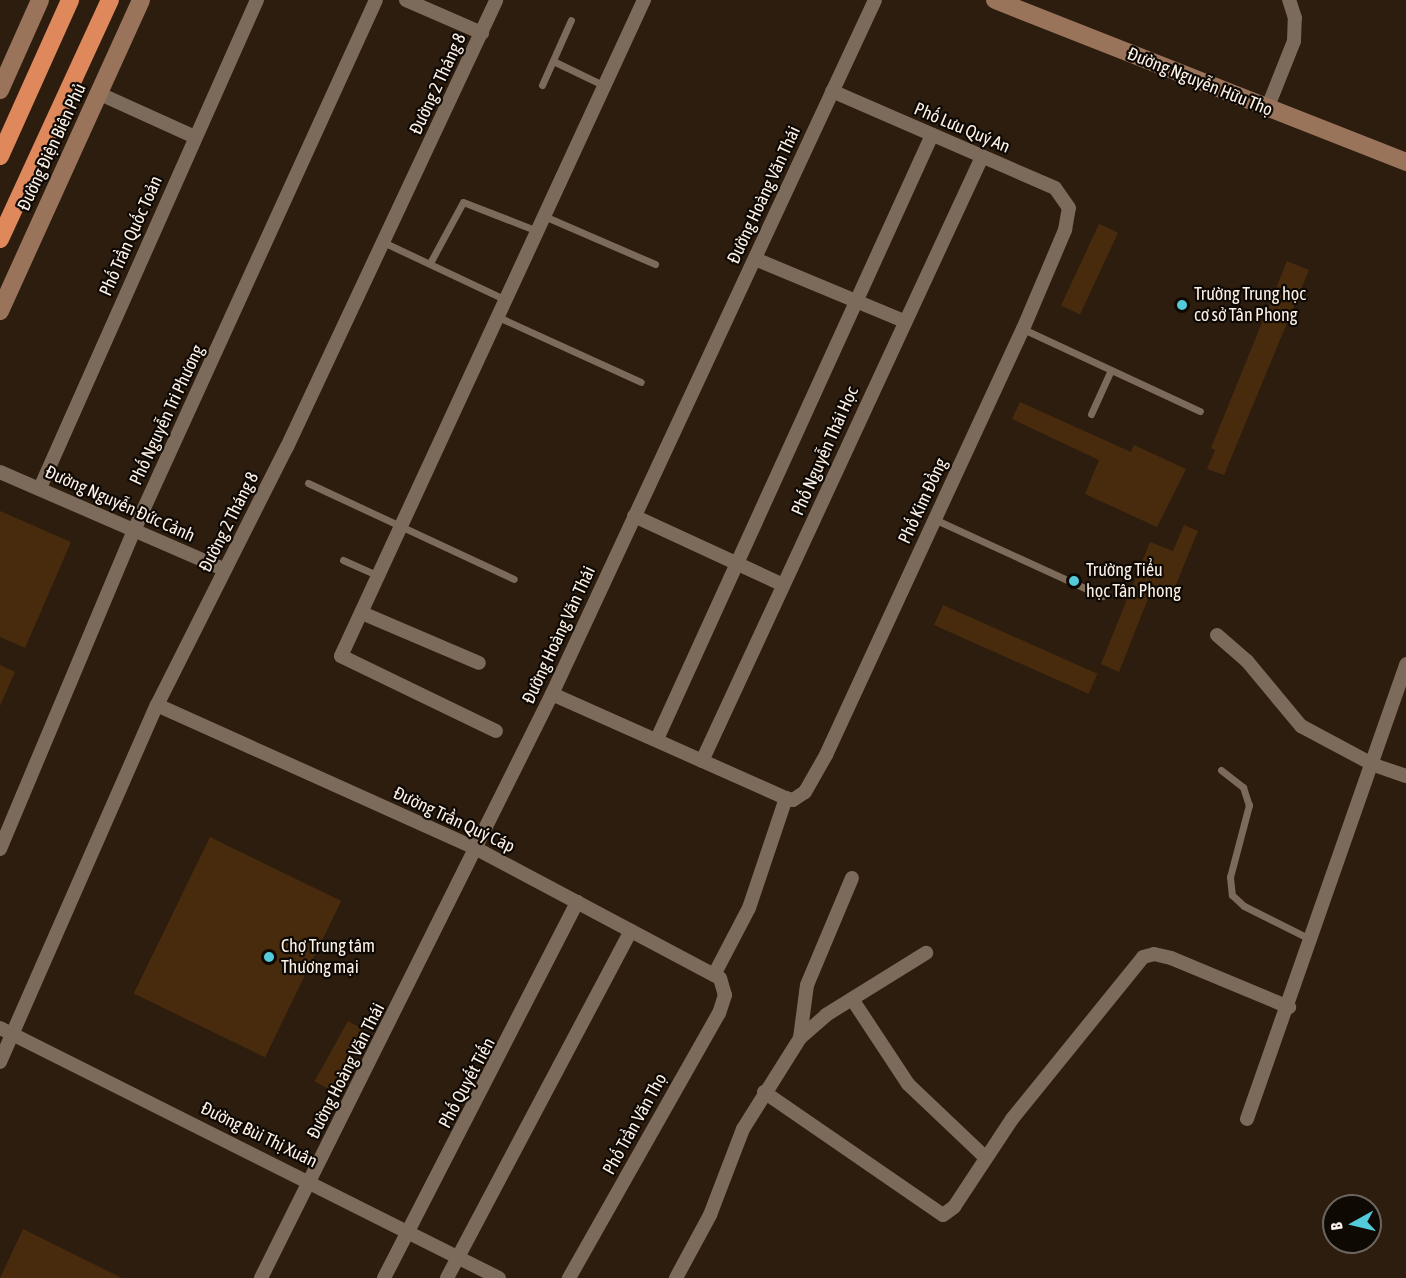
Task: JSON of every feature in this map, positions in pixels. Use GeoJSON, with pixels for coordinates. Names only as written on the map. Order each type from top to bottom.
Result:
{"type":"FeatureCollection","features":[{"type":"Feature","properties":{"kind":"highway"},"geometry":{"type":"LineString","coordinates":[[0,156],[70,0]]}},
{"type":"Feature","properties":{"kind":"highway","name":"Đường Điện Biên Phủ"},"geometry":{"type":"LineString","coordinates":[[0,239],[110,0]]}},
{"type":"Feature","properties":{"kind":"street"},"geometry":{"type":"LineString","coordinates":[[0,90],[40,0]]}},
{"type":"Feature","properties":{"kind":"street","name":"Đường Điện Biên Phủ"},"geometry":{"type":"LineString","coordinates":[[0,311],[141,0]]}},
{"type":"Feature","properties":{"kind":"street","name":"Phố Trần Quốc Toản"},"geometry":{"type":"LineString","coordinates":[[40,488],[257,0]]}},
{"type":"Feature","properties":{"kind":"street","name":"Phố Nguyễn Tri Phương"},"geometry":{"type":"LineString","coordinates":[[0,849],[135,528],[376,0]]}},
{"type":"Feature","properties":{"kind":"street"},"geometry":{"type":"LineString","coordinates":[[406,0],[482,33]]}},
{"type":"Feature","properties":{"kind":"street","name":"Đường 2 Tháng 8"},"geometry":{"type":"LineString","coordinates":[[0,1062],[15,1034],[157,705],[225,570],[383,242],[496,0]]}},
{"type":"Feature","properties":{"kind":"street"},"geometry":{"type":"LineString","coordinates":[[496,731],[341,656],[542,215],[644,0]]}},
{"type":"Feature","properties":{"kind":"street","name":"Đường Hoàng Văn Thái"},"geometry":{"type":"LineString","coordinates":[[261,1278],[552,694],[875,0]]}},
{"type":"Feature","properties":{"kind":"street","name":"Đường Nguyễn Hữu Thọ"},"geometry":{"type":"LineString","coordinates":[[995,0],[1406,162]]}},
{"type":"Feature","properties":{"kind":"street"},"geometry":{"type":"LineString","coordinates":[[1267,109],[1294,41],[1295,18],[1289,0]]}},
{"type":"Feature","properties":{"kind":"street","name":"Phố Lưu Quý An"},"geometry":{"type":"LineString","coordinates":[[832,91],[1055,188],[1069,208]]}},
{"type":"Feature","properties":{"kind":"street"},"geometry":{"type":"LineString","coordinates":[[99,94],[195,137]]}},
{"type":"Feature","properties":{"kind":"street","name":"Phố Nguyễn Thái Học"},"geometry":{"type":"LineString","coordinates":[[657,739],[854,301],[932,135]]}},
{"type":"Feature","properties":{"kind":"street","name":"Phố Nguyễn Thái Học"},"geometry":{"type":"LineString","coordinates":[[702,761],[982,157]]}},
{"type":"Feature","properties":{"kind":"street","name":"Phố Kim Đồng"},"geometry":{"type":"LineString","coordinates":[[790,799],[811,783],[826,755],[1023,329],[1065,230],[1069,208]]}},
{"type":"Feature","properties":{"kind":"street"},"geometry":{"type":"LineString","coordinates":[[755,259],[904,321]]}},
{"type":"Feature","properties":{"kind":"street","name":"Đường Nguyễn Đức Cảnh"},"geometry":{"type":"LineString","coordinates":[[0,472],[135,528],[225,570]]}},
{"type":"Feature","properties":{"kind":"street"},"geometry":{"type":"LineString","coordinates":[[634,516],[783,585]]}},
{"type":"Feature","properties":{"kind":"street"},"geometry":{"type":"LineString","coordinates":[[362,614],[479,663]]}},
{"type":"Feature","properties":{"kind":"street"},"geometry":{"type":"LineString","coordinates":[[1217,635],[1247,661],[1301,726],[1374,765],[1406,776]]}},
{"type":"Feature","properties":{"kind":"street"},"geometry":{"type":"LineString","coordinates":[[1247,1119],[1374,765],[1406,664]]}},
{"type":"Feature","properties":{"kind":"street"},"geometry":{"type":"LineString","coordinates":[[552,694],[790,799],[749,908],[715,973]]}},
{"type":"Feature","properties":{"kind":"street","name":"Đường Trần Quý Cáp"},"geometry":{"type":"LineString","coordinates":[[157,705],[476,848],[715,973],[725,986]]}},
{"type":"Feature","properties":{"kind":"street"},"geometry":{"type":"LineString","coordinates":[[800,1038],[807,985],[852,878]]}},
{"type":"Feature","properties":{"kind":"street","name":"Phố Quyết Tiến"},"geometry":{"type":"LineString","coordinates":[[384,1278],[577,902]]}},
{"type":"Feature","properties":{"kind":"street"},"geometry":{"type":"LineString","coordinates":[[447,1278],[631,931]]}},
{"type":"Feature","properties":{"kind":"street"},"geometry":{"type":"LineString","coordinates":[[676,1278],[764,1092],[800,1038],[852,999],[926,953]]}},
{"type":"Feature","properties":{"kind":"street"},"geometry":{"type":"LineString","coordinates":[[764,1092],[943,1215],[954,1207],[985,1157],[1143,957],[1161,955],[1289,1007]]}},
{"type":"Feature","properties":{"kind":"street","name":"Phố Trần Văn Thọ"},"geometry":{"type":"LineString","coordinates":[[569,1278],[719,1012],[725,986]]}},
{"type":"Feature","properties":{"kind":"street"},"geometry":{"type":"LineString","coordinates":[[852,999],[908,1084],[985,1157]]}},
{"type":"Feature","properties":{"kind":"street","name":"Đường Bùi Thị Xuân"},"geometry":{"type":"LineString","coordinates":[[0,1028],[311,1181],[408,1233],[500,1278]]}},
{"type":"Feature","properties":{"kind":"lane"},"geometry":{"type":"LineString","coordinates":[[542,85],[571,20]]}},
{"type":"Feature","properties":{"kind":"lane"},"geometry":{"type":"LineString","coordinates":[[553,61],[605,86]]}},
{"type":"Feature","properties":{"kind":"lane"},"geometry":{"type":"LineString","coordinates":[[430,263],[464,202],[536,230]]}},
{"type":"Feature","properties":{"kind":"lane"},"geometry":{"type":"LineString","coordinates":[[542,215],[655,264]]}},
{"type":"Feature","properties":{"kind":"lane"},"geometry":{"type":"LineString","coordinates":[[383,242],[504,299]]}},
{"type":"Feature","properties":{"kind":"lane"},"geometry":{"type":"LineString","coordinates":[[496,316],[641,382]]}},
{"type":"Feature","properties":{"kind":"lane"},"geometry":{"type":"LineString","coordinates":[[1023,329],[1200,411]]}},
{"type":"Feature","properties":{"kind":"lane"},"geometry":{"type":"LineString","coordinates":[[1091,414],[1111,370]]}},
{"type":"Feature","properties":{"kind":"lane"},"geometry":{"type":"LineString","coordinates":[[308,483],[514,579]]}},
{"type":"Feature","properties":{"kind":"lane"},"geometry":{"type":"LineString","coordinates":[[934,519],[1102,596]]}},
{"type":"Feature","properties":{"kind":"lane"},"geometry":{"type":"LineString","coordinates":[[344,560],[379,576]]}},
{"type":"Feature","properties":{"kind":"lane"},"geometry":{"type":"LineString","coordinates":[[1221,770],[1243,787],[1249,805],[1230,877],[1232,896],[1312,940]]}},
{"type":"Feature","properties":{"kind":"building"},"geometry":{"type":"Polygon","coordinates":[[[1099,224],[1118,233],[1080,314],[1061,306],[1099,224]]]}},
{"type":"Feature","properties":{"kind":"building"},"geometry":{"type":"Polygon","coordinates":[[[1287,261],[1309,270],[1224,475],[1207,469],[1215,450],[1211,448],[1287,261]]]}},
{"type":"Feature","properties":{"kind":"building"},"geometry":{"type":"Polygon","coordinates":[[[1020,402],[1131,452],[1134,445],[1186,469],[1157,527],[1085,494],[1099,460],[1012,419],[1020,402]]]}},
{"type":"Feature","properties":{"kind":"building"},"geometry":{"type":"Polygon","coordinates":[[[0,511],[71,542],[25,648],[0,637],[0,511]]]}},
{"type":"Feature","properties":{"kind":"building"},"geometry":{"type":"Polygon","coordinates":[[[1184,525],[1198,531],[1170,599],[1151,591],[1119,672],[1101,664],[1150,542],[1173,551],[1184,525]]]}},
{"type":"Feature","properties":{"kind":"building"},"geometry":{"type":"Polygon","coordinates":[[[943,605],[1097,674],[1088,694],[934,625],[943,605]]]}},
{"type":"Feature","properties":{"kind":"building"},"geometry":{"type":"Polygon","coordinates":[[[0,665],[15,672],[0,706],[0,665]]]}},
{"type":"Feature","properties":{"kind":"building"},"geometry":{"type":"Polygon","coordinates":[[[210,837],[341,901],[265,1057],[134,993],[210,837]]]}},
{"type":"Feature","properties":{"kind":"building"},"geometry":{"type":"Polygon","coordinates":[[[348,1021],[364,1030],[330,1090],[315,1081],[348,1021]]]}},
{"type":"Feature","properties":{"kind":"building"},"geometry":{"type":"Polygon","coordinates":[[[23,1229],[122,1278],[0,1278],[23,1229]]]}},
{"type":"Feature","properties":{"kind":"place","name":"Trường Trung học cơ sở Tân Phong"},"geometry":{"type":"Point","coordinates":[1182,305]}},
{"type":"Feature","properties":{"kind":"place","name":"Trường Tiểu học Tân Phong"},"geometry":{"type":"Point","coordinates":[1074,581]}},
{"type":"Feature","properties":{"kind":"place","name":"Chợ Trung tâm Thương mại"},"geometry":{"type":"Point","coordinates":[269,957]}}]}
